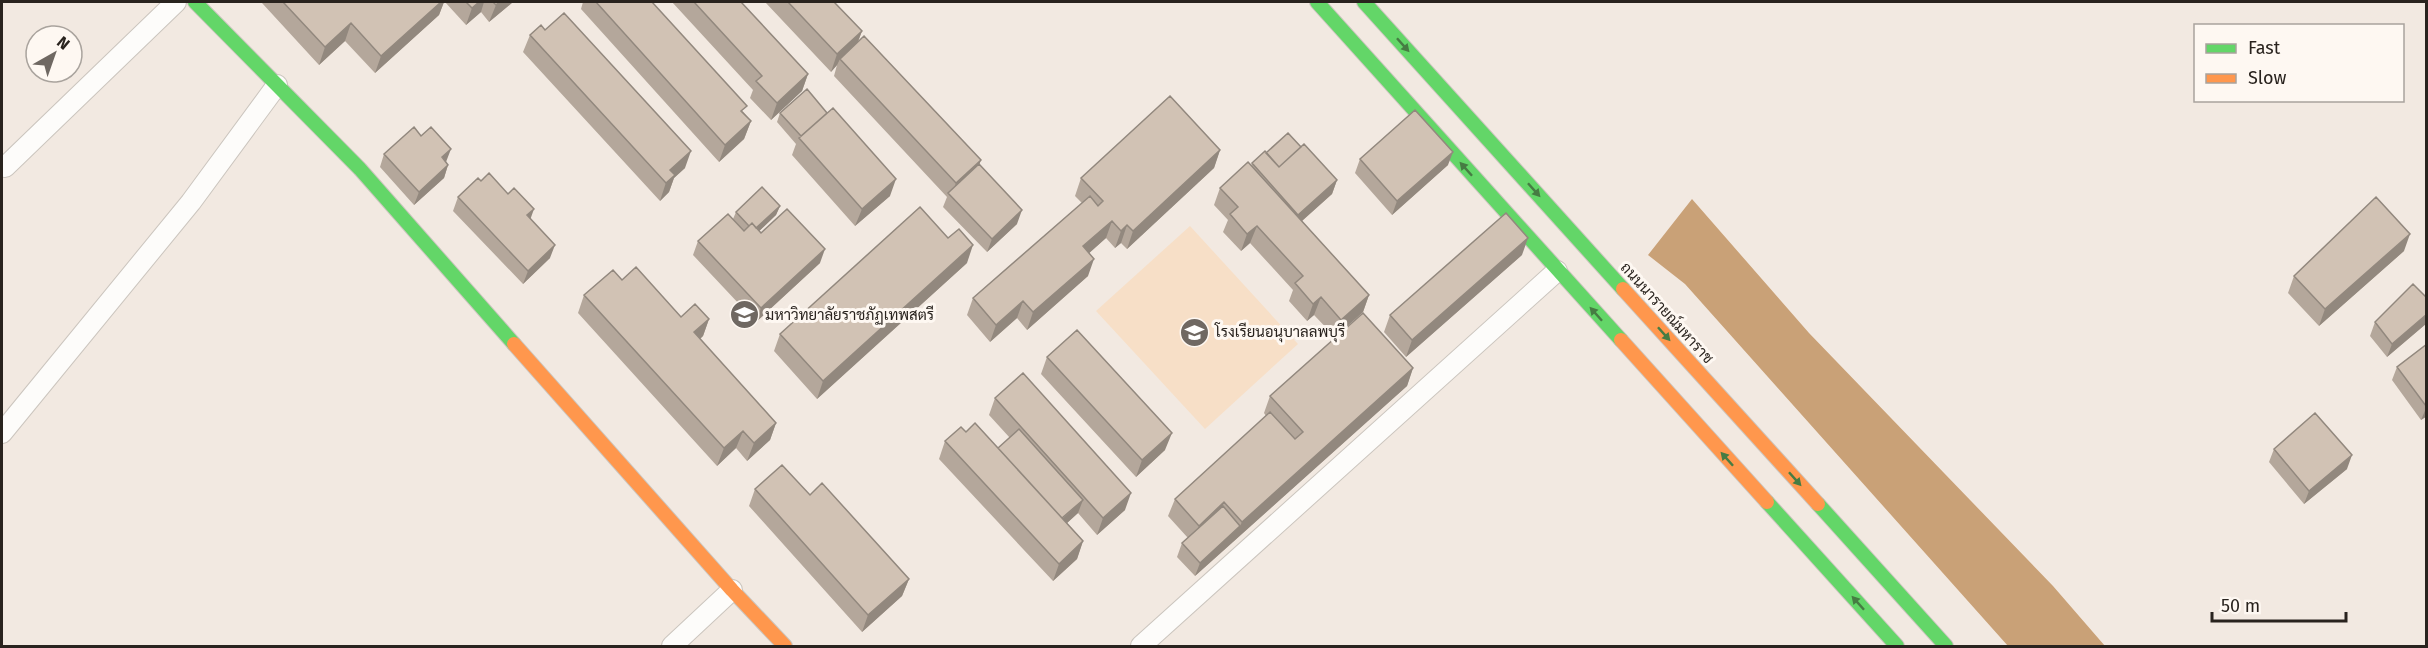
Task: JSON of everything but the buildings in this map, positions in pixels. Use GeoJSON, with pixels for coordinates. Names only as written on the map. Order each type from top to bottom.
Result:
{"type":"FeatureCollection","features":[{"type":"Feature","properties":{"kind":"main road"},"geometry":{"type":"LineString","coordinates":[[195,2],[360,169],[732,590],[786,646]]}},
{"type":"Feature","properties":{"kind":"main road"},"geometry":{"type":"LineString","coordinates":[[1317,2],[1897,646]]}},
{"type":"Feature","properties":{"kind":"main road","name":"ถนนนารายณ์มหาราช"},"geometry":{"type":"LineString","coordinates":[[1364,2],[1946,646]]}},
{"type":"Feature","properties":{"kind":"street"},"geometry":{"type":"LineString","coordinates":[[5,167],[176,2]]}},
{"type":"Feature","properties":{"kind":"street"},"geometry":{"type":"LineString","coordinates":[[2,433],[191,202],[277,85]]}},
{"type":"Feature","properties":{"kind":"street"},"geometry":{"type":"LineString","coordinates":[[1141,646],[1557,271]]}},
{"type":"Feature","properties":{"kind":"street"},"geometry":{"type":"LineString","coordinates":[[672,646],[732,590]]}},
{"type":"Feature","properties":{"kind":"shaded area"},"geometry":{"type":"Polygon","coordinates":[[[1692,199],[1809,333],[2053,586],[2105,646],[2008,646],[1685,284],[1648,255],[1692,199]]]}},
{"type":"Feature","properties":{"kind":"shaded area"},"geometry":{"type":"Polygon","coordinates":[[[1190,226],[1298,344],[1205,429],[1096,311],[1190,226]]]}},
{"type":"Feature","properties":{"kind":"traffic: fast"},"geometry":{"type":"LineString","coordinates":[[195,2],[360,169],[514,344]]}},
{"type":"Feature","properties":{"kind":"traffic: fast"},"geometry":{"type":"LineString","coordinates":[[1317,2],[1621,340]]}},
{"type":"Feature","properties":{"kind":"traffic: fast"},"geometry":{"type":"LineString","coordinates":[[1364,2],[1623,289]]}},
{"type":"Feature","properties":{"kind":"traffic: fast"},"geometry":{"type":"LineString","coordinates":[[1767,502],[1897,646]]}},
{"type":"Feature","properties":{"kind":"traffic: fast"},"geometry":{"type":"LineString","coordinates":[[1818,504],[1946,646]]}},
{"type":"Feature","properties":{"kind":"traffic: slow"},"geometry":{"type":"LineString","coordinates":[[1623,289],[1818,504]]}},
{"type":"Feature","properties":{"kind":"traffic: slow"},"geometry":{"type":"LineString","coordinates":[[1621,340],[1767,502]]}},
{"type":"Feature","properties":{"kind":"traffic: slow"},"geometry":{"type":"LineString","coordinates":[[514,344],[732,590],[785,646]]}},
{"type":"Feature","properties":{"kind":"place","name":"มหาวิทยาลัยราชภัฏเทพสตรี"},"geometry":{"type":"Point","coordinates":[744,315]}},
{"type":"Feature","properties":{"kind":"place","name":"โรงเรียนอนุบาลลพบุรี"},"geometry":{"type":"Point","coordinates":[1194,332]}}]}
